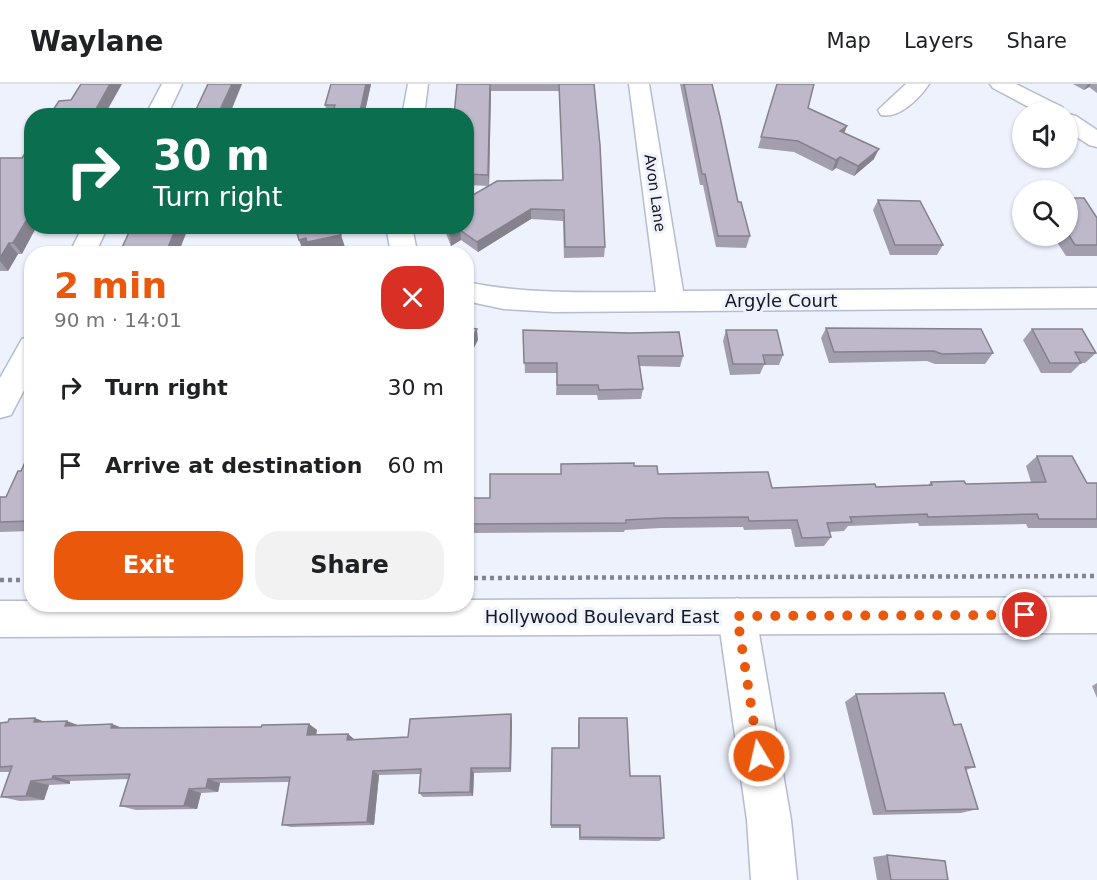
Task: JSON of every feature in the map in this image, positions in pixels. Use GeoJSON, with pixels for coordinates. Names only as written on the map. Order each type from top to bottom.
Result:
{"type":"FeatureCollection","features":[{"type":"Feature","properties":{"kind":"street"},"geometry":{"type":"LineString","coordinates":[[160,108],[172,84]]}},
{"type":"Feature","properties":{"kind":"street"},"geometry":{"type":"LineString","coordinates":[[414,108],[418,84]]}},
{"type":"Feature","properties":{"kind":"street","name":"Avon Lane"},"geometry":{"type":"LineString","coordinates":[[639,84],[671,302]]}},
{"type":"Feature","properties":{"kind":"street"},"geometry":{"type":"LineString","coordinates":[[889,110],[919,84]]}},
{"type":"Feature","properties":{"kind":"street"},"geometry":{"type":"LineString","coordinates":[[1000,84],[1035,102]]}},
{"type":"Feature","properties":{"kind":"street"},"geometry":{"type":"LineString","coordinates":[[1078,128],[1097,140]]}},
{"type":"Feature","properties":{"kind":"street","name":"Argyle Court"},"geometry":{"type":"LineString","coordinates":[[474,293],[504,299],[554,302],[1097,298]]}},
{"type":"Feature","properties":{"kind":"street"},"geometry":{"type":"LineString","coordinates":[[0,406],[24,362]]}},
{"type":"Feature","properties":{"kind":"street","name":"Hollywood Boulevard East"},"geometry":{"type":"LineString","coordinates":[[0,620],[1097,615]]}},
{"type":"Feature","properties":{"kind":"street"},"geometry":{"type":"LineString","coordinates":[[737,616],[769,820],[774,880]]}},
{"type":"Feature","properties":{"kind":"path"},"geometry":{"type":"LineString","coordinates":[[474,578],[1097,576]]}},
{"type":"Feature","properties":{"kind":"path"},"geometry":{"type":"LineString","coordinates":[[0,580],[24,580]]}},
{"type":"Feature","properties":{"kind":"building"},"geometry":{"type":"Polygon","coordinates":[[[81,84],[110,84],[96,108],[54,108],[59,101],[71,100],[81,84]]]}},
{"type":"Feature","properties":{"kind":"building"},"geometry":{"type":"Polygon","coordinates":[[[208,84],[232,84],[221,108],[197,108],[208,84]]]}},
{"type":"Feature","properties":{"kind":"building"},"geometry":{"type":"Polygon","coordinates":[[[331,84],[366,84],[361,108],[334,108],[335,105],[325,105],[331,84]]]}},
{"type":"Feature","properties":{"kind":"building"},"geometry":{"type":"Polygon","coordinates":[[[457,84],[490,84],[488,175],[474,174],[474,108],[455,108],[457,84]]]}},
{"type":"Feature","properties":{"kind":"building"},"geometry":{"type":"Polygon","coordinates":[[[559,84],[594,84],[600,145],[605,247],[565,247],[564,210],[531,209],[477,242],[466,234],[474,234],[474,194],[497,181],[563,180],[559,84]]]}},
{"type":"Feature","properties":{"kind":"building"},"geometry":{"type":"Polygon","coordinates":[[[684,84],[712,84],[738,202],[741,202],[750,236],[718,236],[705,174],[702,174],[684,84]]]}},
{"type":"Feature","properties":{"kind":"building"},"geometry":{"type":"Polygon","coordinates":[[[777,84],[814,84],[808,108],[847,126],[840,131],[879,149],[858,166],[840,157],[836,160],[798,141],[761,137],[777,84]]]}},
{"type":"Feature","properties":{"kind":"building"},"geometry":{"type":"Polygon","coordinates":[[[24,155],[24,224],[13,243],[9,243],[0,258],[0,158],[22,158],[24,155]]]}},
{"type":"Feature","properties":{"kind":"building"},"geometry":{"type":"Polygon","coordinates":[[[1078,198],[1084,198],[1097,218],[1097,245],[1078,245],[1078,198]]]}},
{"type":"Feature","properties":{"kind":"building"},"geometry":{"type":"Polygon","coordinates":[[[878,200],[920,201],[943,245],[895,245],[878,200]]]}},
{"type":"Feature","properties":{"kind":"building"},"geometry":{"type":"Polygon","coordinates":[[[128,234],[174,234],[168,246],[123,246],[128,234]]]}},
{"type":"Feature","properties":{"kind":"building"},"geometry":{"type":"Polygon","coordinates":[[[297,234],[341,235],[307,242],[306,238],[299,240],[297,234]]]}},
{"type":"Feature","properties":{"kind":"building"},"geometry":{"type":"Polygon","coordinates":[[[826,328],[981,329],[993,353],[834,352],[826,328]]]}},
{"type":"Feature","properties":{"kind":"building"},"geometry":{"type":"Polygon","coordinates":[[[1032,329],[1082,329],[1096,353],[1075,352],[1081,363],[1050,363],[1032,329]]]}},
{"type":"Feature","properties":{"kind":"building"},"geometry":{"type":"Polygon","coordinates":[[[523,330],[679,332],[683,356],[638,356],[643,389],[599,390],[598,385],[557,385],[557,363],[524,363],[523,330]]]}},
{"type":"Feature","properties":{"kind":"building"},"geometry":{"type":"Polygon","coordinates":[[[726,330],[777,330],[783,355],[763,355],[765,364],[733,364],[726,330]]]}},
{"type":"Feature","properties":{"kind":"building"},"geometry":{"type":"Polygon","coordinates":[[[1037,456],[1072,456],[1087,483],[1097,483],[1097,519],[1039,519],[1037,514],[850,517],[852,522],[827,523],[831,537],[802,538],[797,520],[749,521],[748,517],[664,518],[626,520],[626,523],[474,524],[474,498],[490,498],[490,474],[561,474],[561,464],[634,463],[634,466],[657,466],[658,474],[768,472],[772,488],[875,484],[876,487],[932,485],[931,482],[964,481],[966,484],[1046,482],[1037,456]]]}},
{"type":"Feature","properties":{"kind":"building"},"geometry":{"type":"Polygon","coordinates":[[[24,464],[24,521],[0,522],[0,497],[6,497],[18,471],[21,471],[24,464]]]}},
{"type":"Feature","properties":{"kind":"building"},"geometry":{"type":"Polygon","coordinates":[[[944,693],[954,725],[961,724],[975,767],[965,767],[978,809],[886,811],[856,694],[944,693]]]}},
{"type":"Feature","properties":{"kind":"building"},"geometry":{"type":"Polygon","coordinates":[[[511,714],[510,768],[471,768],[470,792],[419,793],[421,769],[373,771],[367,822],[282,825],[290,777],[208,779],[206,788],[189,789],[184,806],[120,806],[130,774],[53,776],[52,779],[31,781],[26,796],[1,797],[12,766],[0,767],[0,723],[8,722],[9,719],[35,718],[34,722],[67,721],[65,726],[112,724],[111,728],[261,727],[262,725],[309,724],[307,735],[348,734],[347,740],[408,737],[410,719],[511,714]]]}},
{"type":"Feature","properties":{"kind":"building"},"geometry":{"type":"Polygon","coordinates":[[[579,718],[627,718],[630,776],[660,776],[664,838],[580,837],[580,825],[551,825],[552,748],[579,748],[579,718]]]}},
{"type":"Feature","properties":{"kind":"building"},"geometry":{"type":"Polygon","coordinates":[[[887,855],[945,861],[948,880],[891,880],[887,855]]]}},
{"type":"Feature","properties":{"kind":"route"},"geometry":{"type":"LineString","coordinates":[[759,756],[737,616],[1025,615]]}}]}
